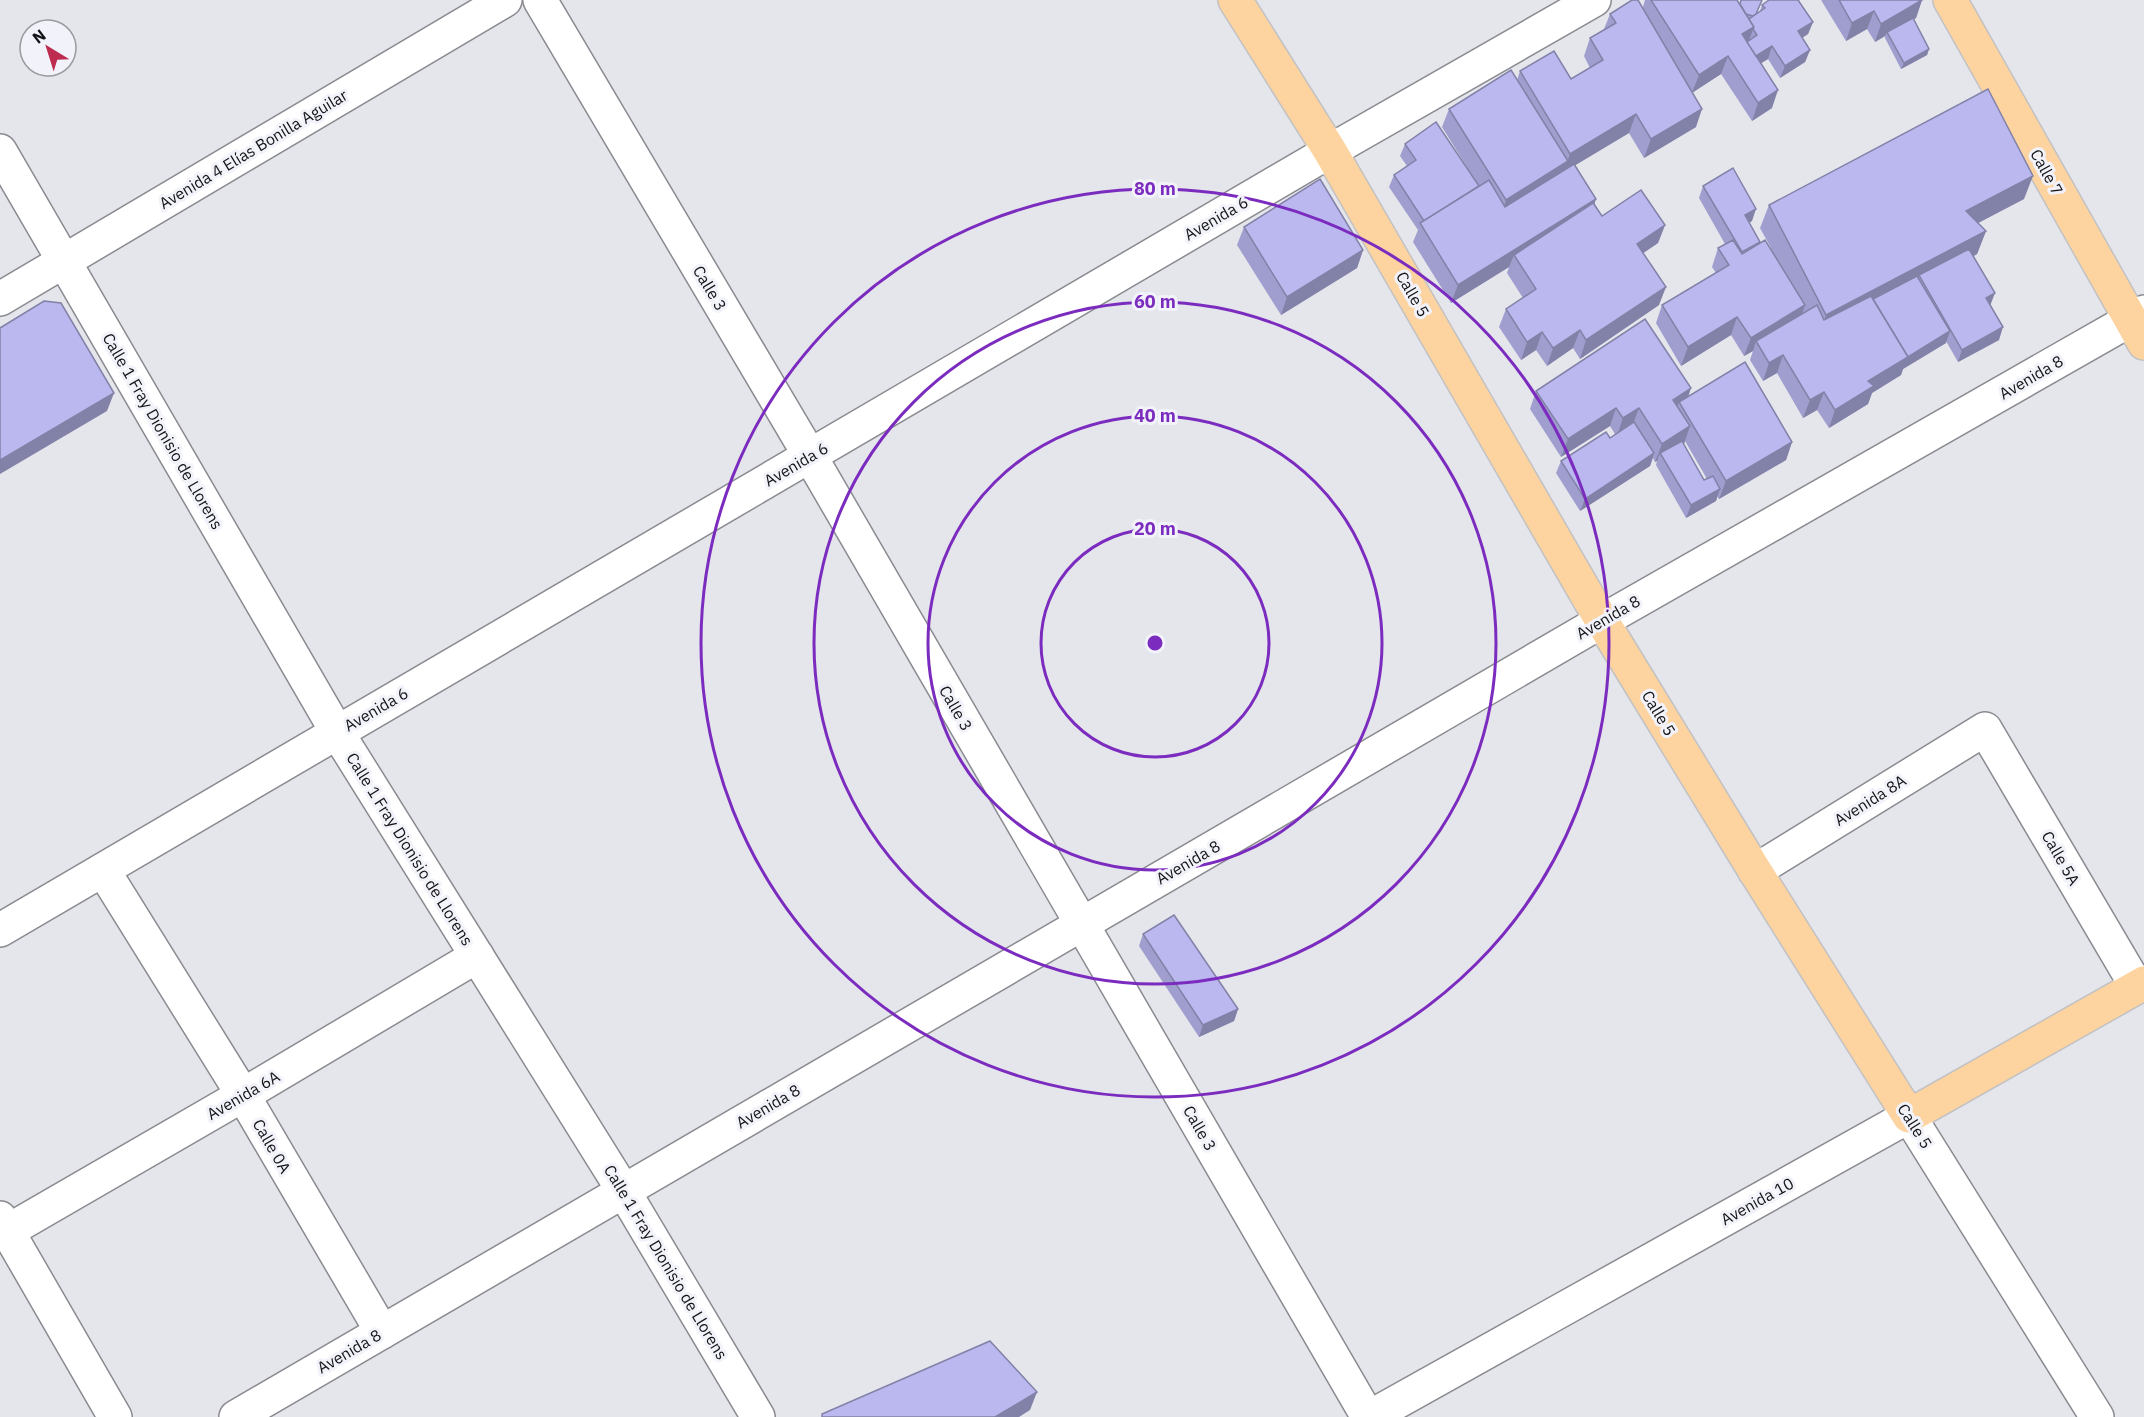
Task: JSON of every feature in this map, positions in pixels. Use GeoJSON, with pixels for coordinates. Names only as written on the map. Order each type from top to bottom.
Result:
{"type":"FeatureCollection","features":[{"type":"Feature","properties":{"kind":"main road","name":"Calle 5"},"geometry":{"type":"LineString","coordinates":[[1235,0],[1330,151],[1602,621],[1909,1116]]}},
{"type":"Feature","properties":{"kind":"main road","name":"Calle 7"},"geometry":{"type":"LineString","coordinates":[[1950,0],[2139,325]]}},
{"type":"Feature","properties":{"kind":"main road","name":"Avenida 10"},"geometry":{"type":"LineString","coordinates":[[1909,1116],[2140,985]]}},
{"type":"Feature","properties":{"kind":"street","name":"Avenida 4 Elías Bonilla Aguilar"},"geometry":{"type":"LineString","coordinates":[[0,298],[505,0]]}},
{"type":"Feature","properties":{"kind":"street","name":"Calle 3"},"geometry":{"type":"LineString","coordinates":[[540,0],[810,456],[1369,1417]]}},
{"type":"Feature","properties":{"kind":"street","name":"Avenida 6"},"geometry":{"type":"LineString","coordinates":[[0,930],[1330,151],[1594,0]]}},
{"type":"Feature","properties":{"kind":"street","name":"Calle 1 Fray Dionisio de Llorens"},"geometry":{"type":"LineString","coordinates":[[0,151],[337,732],[623,1190],[758,1417]]}},
{"type":"Feature","properties":{"kind":"street","name":"Avenida 8"},"geometry":{"type":"LineString","coordinates":[[236,1417],[1602,621],[2139,325]]}},
{"type":"Feature","properties":{"kind":"street","name":"Avenida 8A"},"geometry":{"type":"LineString","coordinates":[[1755,871],[1985,729]]}},
{"type":"Feature","properties":{"kind":"street","name":"Calle 5A"},"geometry":{"type":"LineString","coordinates":[[1985,729],[2140,985]]}},
{"type":"Feature","properties":{"kind":"street","name":"Calle 0A"},"geometry":{"type":"LineString","coordinates":[[103,870],[243,1095],[382,1332]]}},
{"type":"Feature","properties":{"kind":"street","name":"Avenida 6A"},"geometry":{"type":"LineString","coordinates":[[4,1225],[243,1095],[477,956]]}},
{"type":"Feature","properties":{"kind":"street","name":"Avenida 10"},"geometry":{"type":"LineString","coordinates":[[1369,1417],[1909,1116]]}},
{"type":"Feature","properties":{"kind":"street","name":"Calle 5"},"geometry":{"type":"LineString","coordinates":[[1909,1116],[2097,1417]]}},
{"type":"Feature","properties":{"kind":"street"},"geometry":{"type":"LineString","coordinates":[[4,1225],[115,1417]]}},
{"type":"Feature","properties":{"kind":"building"},"geometry":{"type":"Polygon","coordinates":[[[1632,0],[1638,0],[1702,109],[1651,139],[1636,114],[1570,154],[1520,71],[1554,51],[1571,79],[1603,60],[1590,38],[1616,23],[1610,14],[1632,0]]]}},
{"type":"Feature","properties":{"kind":"building"},"geometry":{"type":"Polygon","coordinates":[[[1651,0],[1737,0],[1754,27],[1742,34],[1778,90],[1758,103],[1728,56],[1699,75],[1651,0]]]}},
{"type":"Feature","properties":{"kind":"building"},"geometry":{"type":"Polygon","coordinates":[[[1741,0],[1762,0],[1753,16],[1746,14],[1740,4],[1741,0]]]}},
{"type":"Feature","properties":{"kind":"building"},"geometry":{"type":"Polygon","coordinates":[[[1769,0],[1798,0],[1813,22],[1798,31],[1810,50],[1785,66],[1772,46],[1756,56],[1747,42],[1757,35],[1749,19],[1765,8],[1762,5],[1769,0]]]}},
{"type":"Feature","properties":{"kind":"building"},"geometry":{"type":"Polygon","coordinates":[[[1839,0],[1922,0],[1881,24],[1874,11],[1852,23],[1839,0]]]}},
{"type":"Feature","properties":{"kind":"building"},"geometry":{"type":"Polygon","coordinates":[[[1913,18],[1929,49],[1904,63],[1887,32],[1913,18]]]}},
{"type":"Feature","properties":{"kind":"building"},"geometry":{"type":"Polygon","coordinates":[[[1511,70],[1568,161],[1506,200],[1449,109],[1511,70]]]}},
{"type":"Feature","properties":{"kind":"building"},"geometry":{"type":"Polygon","coordinates":[[[1988,89],[2033,176],[1966,211],[1986,231],[1826,315],[1769,205],[1988,89]]]}},
{"type":"Feature","properties":{"kind":"building"},"geometry":{"type":"Polygon","coordinates":[[[1436,122],[1479,186],[1424,221],[1394,175],[1416,160],[1405,144],[1436,122]]]}},
{"type":"Feature","properties":{"kind":"building"},"geometry":{"type":"Polygon","coordinates":[[[1574,164],[1596,199],[1458,285],[1420,223],[1489,180],[1505,207],[1574,164]]]}},
{"type":"Feature","properties":{"kind":"building"},"geometry":{"type":"Polygon","coordinates":[[[1733,168],[1756,209],[1745,215],[1760,242],[1742,252],[1703,186],[1733,168]]]}},
{"type":"Feature","properties":{"kind":"building"},"geometry":{"type":"Polygon","coordinates":[[[1320,179],[1363,250],[1287,297],[1244,227],[1320,179]]]}},
{"type":"Feature","properties":{"kind":"building"},"geometry":{"type":"Polygon","coordinates":[[[1641,190],[1665,225],[1637,244],[1666,287],[1586,340],[1580,330],[1553,348],[1542,332],[1527,342],[1506,309],[1536,289],[1514,255],[1593,203],[1602,216],[1641,190]]]}},
{"type":"Feature","properties":{"kind":"building"},"geometry":{"type":"Polygon","coordinates":[[[1733,240],[1742,254],[1765,240],[1805,305],[1751,338],[1737,317],[1688,347],[1662,305],[1729,265],[1718,248],[1733,240]]]}},
{"type":"Feature","properties":{"kind":"building"},"geometry":{"type":"Polygon","coordinates":[[[1969,249],[1995,293],[1986,298],[2003,327],[1962,350],[1919,275],[1969,249]]]}},
{"type":"Feature","properties":{"kind":"building"},"geometry":{"type":"Polygon","coordinates":[[[1917,276],[1950,331],[1908,357],[1873,299],[1917,276]]]}},
{"type":"Feature","properties":{"kind":"building"},"geometry":{"type":"Polygon","coordinates":[[[1871,296],[1908,357],[1868,381],[1874,386],[1835,410],[1824,392],[1810,400],[1783,355],[1769,363],[1756,341],[1817,305],[1824,320],[1871,296]]]}},
{"type":"Feature","properties":{"kind":"building"},"geometry":{"type":"Polygon","coordinates":[[[44,301],[61,303],[114,393],[0,460],[0,328],[44,301]]]}},
{"type":"Feature","properties":{"kind":"building"},"geometry":{"type":"Polygon","coordinates":[[[1645,319],[1691,388],[1673,400],[1690,426],[1662,444],[1639,408],[1623,418],[1616,408],[1568,439],[1536,391],[1645,319]]]}},
{"type":"Feature","properties":{"kind":"building"},"geometry":{"type":"Polygon","coordinates":[[[1745,362],[1792,442],[1726,481],[1679,402],[1745,362]]]}},
{"type":"Feature","properties":{"kind":"building"},"geometry":{"type":"Polygon","coordinates":[[[1634,422],[1654,453],[1585,499],[1561,461],[1606,432],[1610,438],[1634,422]]]}},
{"type":"Feature","properties":{"kind":"building"},"geometry":{"type":"Polygon","coordinates":[[[1682,441],[1704,480],[1713,476],[1720,489],[1691,505],[1660,453],[1682,441]]]}},
{"type":"Feature","properties":{"kind":"building"},"geometry":{"type":"Polygon","coordinates":[[[1174,915],[1238,1009],[1203,1025],[1143,934],[1174,915]]]}},
{"type":"Feature","properties":{"kind":"building"},"geometry":{"type":"Polygon","coordinates":[[[990,1341],[1037,1392],[995,1417],[822,1417],[822,1414],[990,1341]]]}}]}
